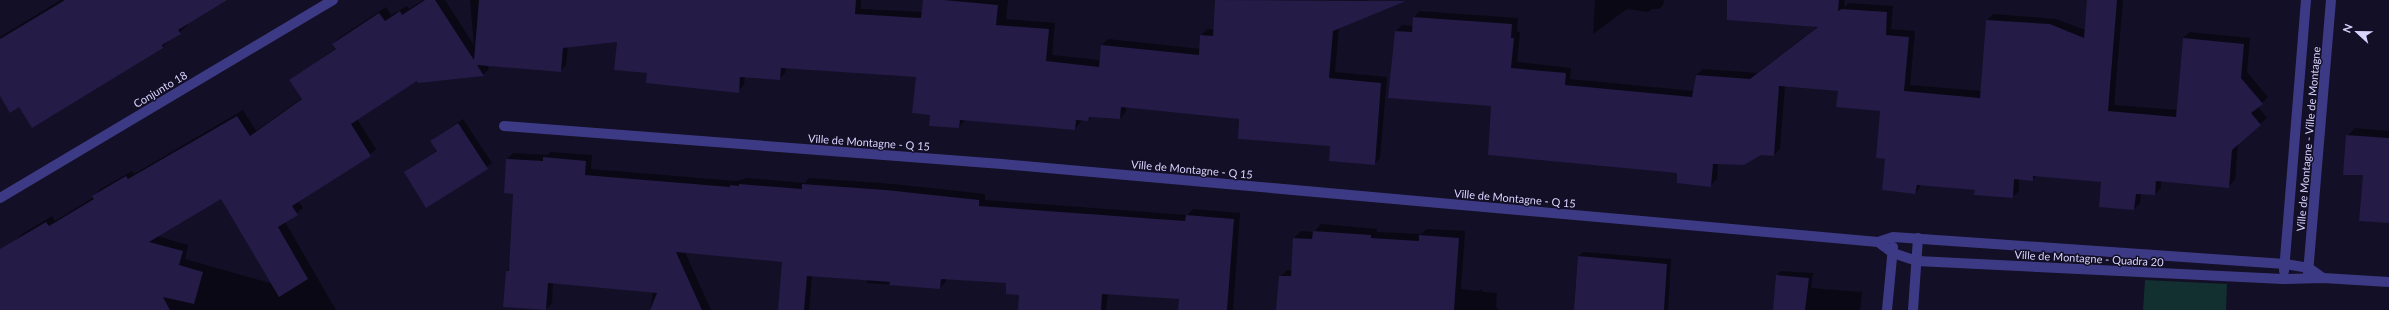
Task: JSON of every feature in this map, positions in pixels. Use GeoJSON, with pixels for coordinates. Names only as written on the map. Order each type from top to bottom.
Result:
{"type":"FeatureCollection","features":[{"type":"Feature","properties":{"kind":"street","name":"Conjunto 18"},"geometry":{"type":"LineString","coordinates":[[0,198],[333,0]]}},
{"type":"Feature","properties":{"kind":"street","name":"Ville de Montagne - Ville de Montagne"},"geometry":{"type":"LineString","coordinates":[[2284,279],[2306,0]]}},
{"type":"Feature","properties":{"kind":"street","name":"Ville de Montagne - Ville de Montagne"},"geometry":{"type":"LineString","coordinates":[[2308,280],[2331,0]]}},
{"type":"Feature","properties":{"kind":"street","name":"Ville de Montagne - Q 15"},"geometry":{"type":"LineString","coordinates":[[504,126],[1002,164],[1878,242],[1893,237]]}},
{"type":"Feature","properties":{"kind":"street"},"geometry":{"type":"LineString","coordinates":[[1887,310],[1893,253],[1893,237],[2285,264],[2309,268],[2324,278]]}},
{"type":"Feature","properties":{"kind":"street"},"geometry":{"type":"LineString","coordinates":[[1913,310],[1918,238]]}},
{"type":"Feature","properties":{"kind":"street"},"geometry":{"type":"LineString","coordinates":[[1878,242],[1893,253]]}},
{"type":"Feature","properties":{"kind":"street","name":"Ville de Montagne - Quadra 20"},"geometry":{"type":"LineString","coordinates":[[1893,253],[1917,261],[2284,279],[2308,280],[2324,278],[2389,282]]}},
{"type":"Feature","properties":{"kind":"green space"},"geometry":{"type":"Polygon","coordinates":[[[2145,280],[2227,284],[2226,310],[2143,310],[2145,280]]]}},
{"type":"Feature","properties":{"kind":"building"},"geometry":{"type":"Polygon","coordinates":[[[65,0],[227,0],[178,30],[181,34],[162,45],[163,48],[32,128],[19,107],[10,113],[0,96],[0,39],[65,0]]]}},
{"type":"Feature","properties":{"kind":"building"},"geometry":{"type":"Polygon","coordinates":[[[425,0],[435,0],[474,60],[479,0],[856,0],[855,14],[921,18],[923,0],[944,0],[998,5],[996,25],[1049,29],[1046,61],[1099,67],[1101,45],[1199,55],[1200,35],[1213,36],[1215,0],[1406,1],[1333,31],[1329,78],[1381,83],[1375,165],[1329,161],[1330,146],[1238,139],[1239,119],[1121,107],[1120,119],[1089,117],[1088,121],[1076,120],[1075,130],[960,120],[959,128],[929,126],[930,115],[912,113],[916,77],[781,68],[780,80],[740,77],[739,93],[646,83],[647,73],[614,70],[617,42],[563,48],[561,72],[477,65],[484,76],[418,83],[417,81],[351,124],[371,156],[292,206],[298,215],[278,227],[308,279],[279,297],[221,199],[149,242],[183,251],[179,265],[203,272],[194,304],[163,297],[170,310],[0,310],[0,249],[46,222],[49,226],[94,199],[92,196],[126,176],[128,179],[237,116],[250,136],[302,99],[289,80],[336,49],[332,44],[379,13],[385,21],[400,11],[402,15],[425,0]]]}},
{"type":"Feature","properties":{"kind":"building"},"geometry":{"type":"Polygon","coordinates":[[[1727,0],[1839,0],[1838,11],[1842,9],[1887,12],[1886,35],[1909,37],[1904,91],[1980,98],[1986,20],[2050,24],[2084,38],[2087,0],[2117,0],[2108,111],[2176,117],[2183,38],[2244,44],[2241,78],[2263,104],[2251,113],[2261,125],[2232,150],[2229,188],[2156,181],[2155,195],[2136,194],[2134,210],[2099,207],[2101,182],[2033,176],[2033,181],[2014,179],[2013,198],[1974,195],[1975,190],[1917,185],[1915,194],[1882,190],[1885,159],[1876,158],[1880,111],[1836,107],[1838,91],[1779,86],[1774,156],[1761,155],[1744,165],[1713,164],[1711,187],[1677,183],[1677,173],[1488,155],[1491,106],[1388,98],[1395,31],[1412,32],[1413,17],[1512,24],[1511,38],[1514,38],[1511,68],[1566,73],[1565,85],[1692,97],[1696,75],[1750,79],[1818,27],[1727,20],[1727,0]]]}},
{"type":"Feature","properties":{"kind":"building"},"geometry":{"type":"Polygon","coordinates":[[[458,123],[488,169],[426,208],[404,172],[437,151],[430,141],[458,123]]]}},
{"type":"Feature","properties":{"kind":"building"},"geometry":{"type":"Polygon","coordinates":[[[2346,135],[2389,138],[2389,223],[2359,221],[2363,175],[2343,175],[2346,135]]]}},
{"type":"Feature","properties":{"kind":"building"},"geometry":{"type":"Polygon","coordinates":[[[543,157],[586,161],[585,175],[730,187],[730,185],[739,186],[739,184],[802,189],[802,184],[886,190],[979,200],[979,206],[1185,221],[1186,215],[1234,219],[1227,310],[1178,310],[1179,299],[1102,294],[1101,310],[1018,310],[1019,295],[1006,294],[1006,283],[941,279],[940,289],[889,285],[890,282],[807,276],[804,310],[778,310],[782,262],[676,252],[702,310],[650,310],[657,293],[548,283],[546,310],[503,307],[506,271],[509,271],[513,194],[504,193],[506,159],[543,161],[543,157]]]}},
{"type":"Feature","properties":{"kind":"building"},"geometry":{"type":"Polygon","coordinates":[[[1313,231],[1371,235],[1371,238],[1419,241],[1419,235],[1459,238],[1454,310],[1276,310],[1279,276],[1291,276],[1293,238],[1312,239],[1313,231]]]}},
{"type":"Feature","properties":{"kind":"building"},"geometry":{"type":"Polygon","coordinates":[[[1578,256],[1667,264],[1664,310],[1574,310],[1578,256]]]}},
{"type":"Feature","properties":{"kind":"building"},"geometry":{"type":"Polygon","coordinates":[[[1776,275],[1809,278],[1805,310],[1773,310],[1776,275]]]}}]}
